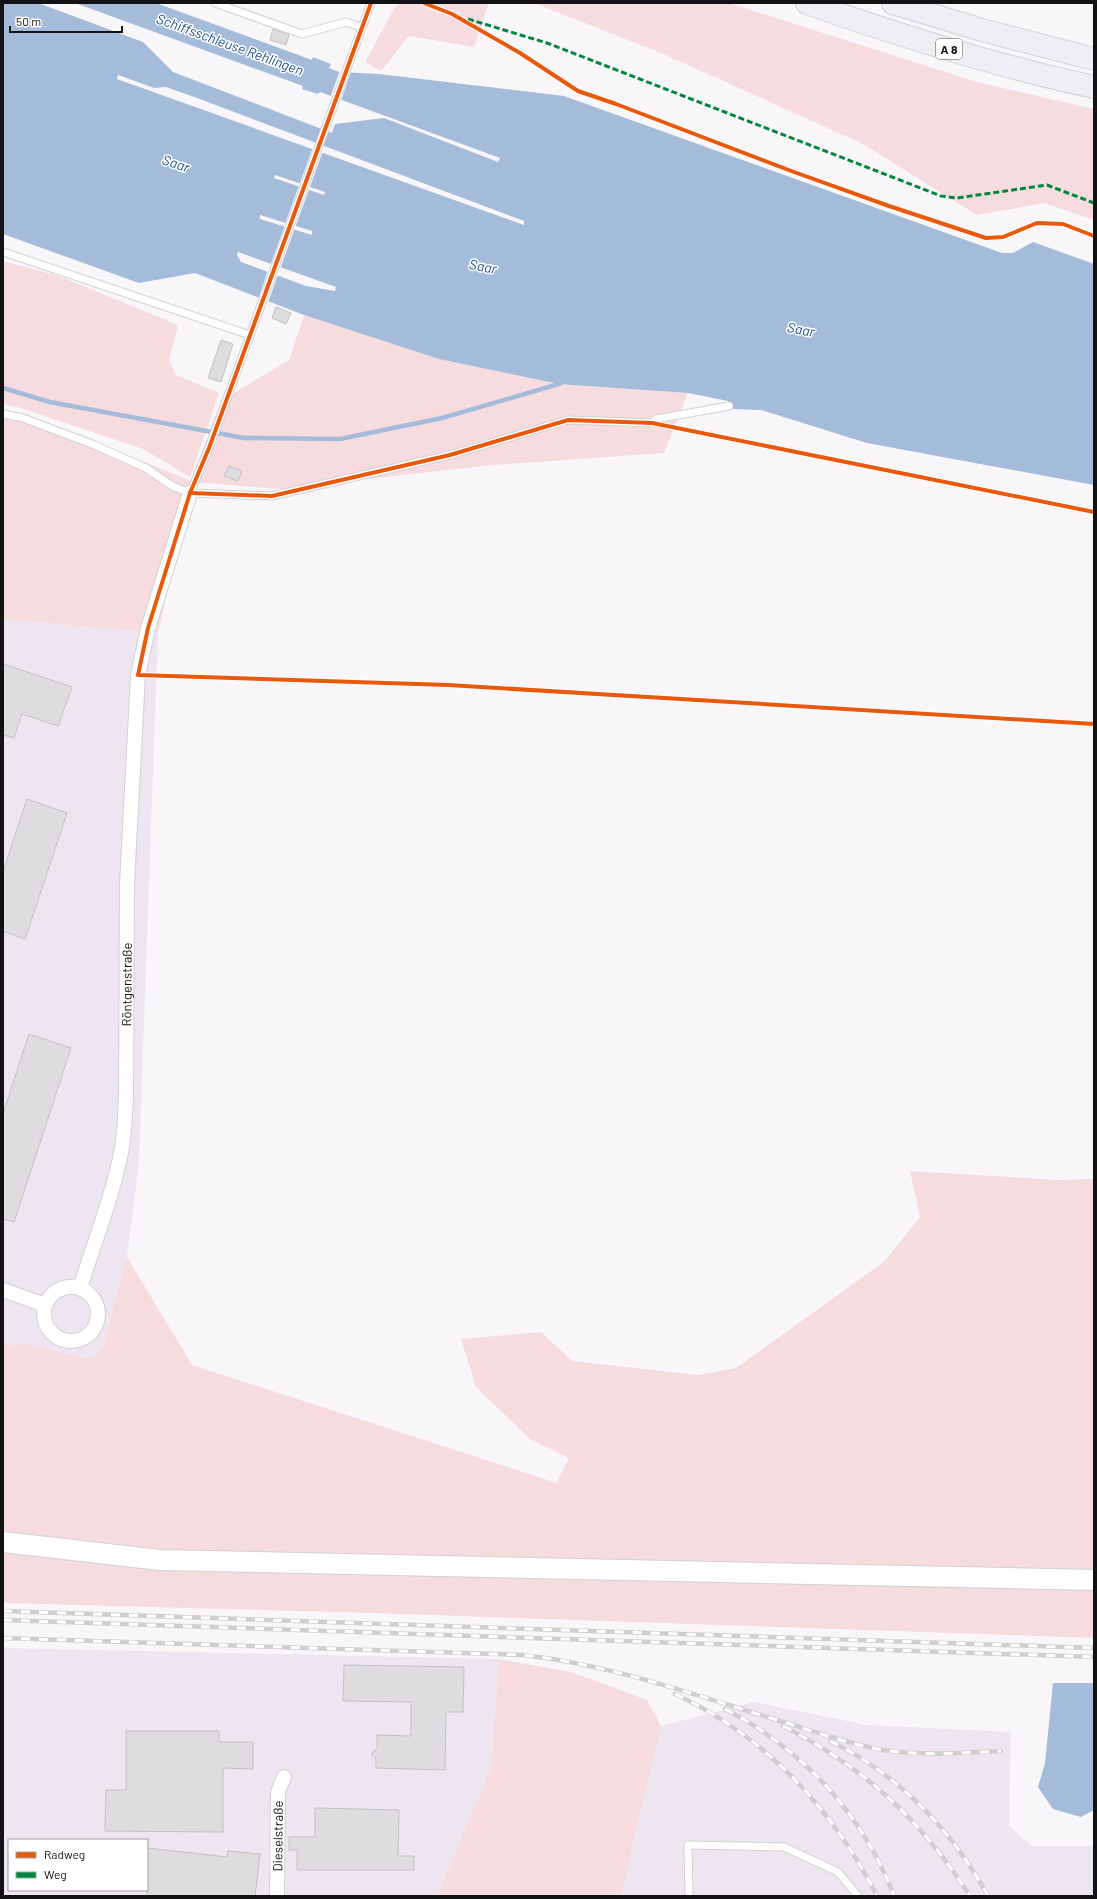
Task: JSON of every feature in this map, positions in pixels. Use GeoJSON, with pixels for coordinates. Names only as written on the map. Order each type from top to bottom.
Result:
{"type":"FeatureCollection","features":[{"type":"Feature","properties":{"kind":"highway","name":"A 8"},"geometry":{"type":"LineString","coordinates":[[807,3],[881,29],[967,55],[1094,87]]}},
{"type":"Feature","properties":{"kind":"highway","name":"A 8"},"geometry":{"type":"LineString","coordinates":[[893,3],[982,30],[1094,58]]}},
{"type":"Feature","properties":{"kind":"main road"},"geometry":{"type":"LineString","coordinates":[[3,1542],[160,1560],[1094,1580]]}},
{"type":"Feature","properties":{"kind":"street","name":"Röntgenstraße"},"geometry":{"type":"LineString","coordinates":[[80,1288],[109,1197],[121,1153],[124,1129],[126,1098],[127,884],[138,675],[148,628],[190,493]]}},
{"type":"Feature","properties":{"kind":"street"},"geometry":{"type":"LineString","coordinates":[[72,1286],[80,1288],[88,1292],[94,1299],[98,1308],[98,1317],[93,1329],[83,1338],[74,1341],[65,1341],[56,1337],[45,1323],[45,1305],[55,1291],[72,1286]]}},
{"type":"Feature","properties":{"kind":"street"},"geometry":{"type":"LineString","coordinates":[[3,1290],[45,1305]]}},
{"type":"Feature","properties":{"kind":"street","name":"Dieselstraße"},"geometry":{"type":"LineString","coordinates":[[277,1896],[278,1792],[284,1777]]}},
{"type":"Feature","properties":{"kind":"lane"},"geometry":{"type":"LineString","coordinates":[[215,3],[302,34],[346,22],[362,27]]}},
{"type":"Feature","properties":{"kind":"lane"},"geometry":{"type":"LineString","coordinates":[[190,493],[210,448],[371,3]]}},
{"type":"Feature","properties":{"kind":"lane"},"geometry":{"type":"LineString","coordinates":[[3,252],[250,334]]}},
{"type":"Feature","properties":{"kind":"lane"},"geometry":{"type":"LineString","coordinates":[[3,414],[23,418],[92,444],[146,468],[172,486],[190,493],[272,496],[450,455],[568,420],[652,423],[656,419],[729,406]]}},
{"type":"Feature","properties":{"kind":"lane"},"geometry":{"type":"LineString","coordinates":[[689,1896],[688,1845],[784,1847],[838,1872],[858,1896]]}},
{"type":"Feature","properties":{"kind":"shaded area"},"geometry":{"type":"Polygon","coordinates":[[[400,3],[489,3],[474,47],[409,36],[381,71],[365,62],[394,9],[400,3]]]}},
{"type":"Feature","properties":{"kind":"shaded area"},"geometry":{"type":"Polygon","coordinates":[[[534,3],[729,3],[977,82],[1094,109],[1094,220],[1044,203],[977,215],[861,143],[661,53],[534,3]]]}},
{"type":"Feature","properties":{"kind":"shaded area"},"geometry":{"type":"Polygon","coordinates":[[[3,261],[59,276],[178,325],[169,360],[176,375],[219,393],[190,477],[143,449],[21,408],[3,404],[3,261]]]}},
{"type":"Feature","properties":{"kind":"shaded area"},"geometry":{"type":"Polygon","coordinates":[[[304,315],[439,359],[559,384],[688,393],[664,453],[492,465],[280,489],[191,482],[158,633],[3,619],[3,412],[28,415],[191,481],[221,401],[289,360],[304,315]]]}},
{"type":"Feature","properties":{"kind":"shaded area"},"geometry":{"type":"Polygon","coordinates":[[[3,619],[158,633],[139,1163],[127,1257],[115,1298],[104,1346],[92,1359],[26,1344],[3,1345],[3,619]]]}},
{"type":"Feature","properties":{"kind":"shaded area"},"geometry":{"type":"Polygon","coordinates":[[[910,1171],[1057,1180],[1094,1179],[1094,1638],[373,1613],[3,1603],[3,1345],[26,1344],[92,1359],[104,1346],[115,1298],[127,1257],[192,1365],[557,1483],[569,1458],[530,1439],[476,1387],[461,1339],[541,1332],[572,1361],[698,1375],[736,1368],[885,1261],[920,1217],[910,1171]]]}},
{"type":"Feature","properties":{"kind":"shaded area"},"geometry":{"type":"Polygon","coordinates":[[[3,1648],[499,1659],[491,1767],[437,1896],[3,1896],[3,1648]]]}},
{"type":"Feature","properties":{"kind":"shaded area"},"geometry":{"type":"Polygon","coordinates":[[[499,1659],[571,1672],[647,1700],[661,1726],[621,1896],[437,1896],[491,1767],[499,1659]]]}},
{"type":"Feature","properties":{"kind":"shaded area"},"geometry":{"type":"Polygon","coordinates":[[[754,1702],[867,1725],[1011,1732],[1009,1826],[1032,1846],[1094,1846],[1094,1896],[621,1896],[661,1726],[754,1702]]]}},
{"type":"Feature","properties":{"kind":"water"},"geometry":{"type":"Polygon","coordinates":[[[3,3],[38,3],[143,42],[173,72],[332,133],[335,124],[384,118],[498,162],[500,158],[320,92],[318,94],[302,89],[303,86],[75,3],[156,3],[312,60],[313,57],[331,64],[329,68],[339,72],[379,74],[564,96],[1002,253],[1013,253],[1033,242],[1094,264],[1094,485],[867,443],[761,410],[731,409],[728,401],[688,393],[559,384],[439,359],[304,315],[195,273],[139,283],[3,234],[3,3]],[[118,75],[117,79],[524,225],[524,221],[197,98],[166,87],[154,88],[118,75]],[[275,175],[274,178],[324,195],[325,192],[275,175]],[[260,215],[260,219],[312,235],[312,231],[260,215]],[[238,252],[237,255],[241,262],[306,286],[335,291],[336,287],[238,252]]]}},
{"type":"Feature","properties":{"kind":"water"},"geometry":{"type":"Polygon","coordinates":[[[1053,1683],[1094,1683],[1094,1810],[1081,1817],[1053,1809],[1038,1787],[1045,1763],[1053,1683]]]}},
{"type":"Feature","properties":{"kind":"pier"},"geometry":{"type":"Polygon","coordinates":[[[340,70],[351,71],[341,101],[330,98],[340,70]]]}},
{"type":"Feature","properties":{"kind":"pier"},"geometry":{"type":"Polygon","coordinates":[[[313,147],[323,151],[295,228],[285,224],[313,147]]]}},
{"type":"Feature","properties":{"kind":"pier"},"geometry":{"type":"Polygon","coordinates":[[[285,225],[295,228],[280,269],[270,266],[285,225]]]}},
{"type":"Feature","properties":{"kind":"pier"},"geometry":{"type":"Polygon","coordinates":[[[268,270],[278,274],[268,303],[258,300],[268,270]]]}},
{"type":"Feature","properties":{"kind":"building"},"geometry":{"type":"Polygon","coordinates":[[[273,29],[289,35],[286,45],[270,40],[273,29]]]}},
{"type":"Feature","properties":{"kind":"building"},"geometry":{"type":"Polygon","coordinates":[[[276,307],[291,313],[286,324],[272,318],[276,307]]]}},
{"type":"Feature","properties":{"kind":"building"},"geometry":{"type":"Polygon","coordinates":[[[221,340],[233,344],[221,382],[208,378],[221,340]]]}},
{"type":"Feature","properties":{"kind":"building"},"geometry":{"type":"Polygon","coordinates":[[[229,466],[242,471],[238,481],[224,476],[229,466]]]}},
{"type":"Feature","properties":{"kind":"building"},"geometry":{"type":"Polygon","coordinates":[[[3,664],[72,687],[58,726],[22,714],[14,738],[3,735],[3,664]]]}},
{"type":"Feature","properties":{"kind":"building"},"geometry":{"type":"Polygon","coordinates":[[[27,799],[67,813],[25,939],[3,931],[3,872],[27,799]]]}},
{"type":"Feature","properties":{"kind":"building"},"geometry":{"type":"Polygon","coordinates":[[[29,1034],[71,1048],[14,1222],[3,1219],[3,1114],[29,1034]]]}},
{"type":"Feature","properties":{"kind":"building"},"geometry":{"type":"Polygon","coordinates":[[[344,1665],[464,1667],[463,1712],[446,1712],[445,1770],[376,1768],[376,1759],[371,1754],[377,1748],[377,1735],[411,1736],[411,1702],[343,1701],[344,1665]]]}},
{"type":"Feature","properties":{"kind":"building"},"geometry":{"type":"Polygon","coordinates":[[[126,1731],[219,1731],[219,1742],[253,1742],[253,1769],[223,1768],[223,1832],[105,1831],[106,1790],[126,1790],[126,1731]]]}},
{"type":"Feature","properties":{"kind":"building"},"geometry":{"type":"Polygon","coordinates":[[[315,1808],[399,1810],[398,1856],[414,1856],[414,1870],[297,1870],[297,1850],[289,1850],[289,1837],[315,1837],[315,1808]]]}},
{"type":"Feature","properties":{"kind":"building"},"geometry":{"type":"Polygon","coordinates":[[[148,1848],[227,1857],[228,1851],[260,1854],[255,1896],[147,1896],[148,1848]]]}},
{"type":"Feature","properties":{"kind":"waterway"},"geometry":{"type":"LineString","coordinates":[[3,388],[50,402],[244,438],[340,439],[442,418],[559,384],[564,381]]}},
{"type":"Feature","properties":{"kind":"railway"},"geometry":{"type":"LineString","coordinates":[[3,1611],[1094,1648]]}},
{"type":"Feature","properties":{"kind":"railway"},"geometry":{"type":"LineString","coordinates":[[3,1620],[1094,1657]]}},
{"type":"Feature","properties":{"kind":"railway"},"geometry":{"type":"LineString","coordinates":[[3,1638],[523,1655],[590,1666],[624,1674],[871,1748],[912,1753],[1001,1751]]}},
{"type":"Feature","properties":{"kind":"railway"},"geometry":{"type":"LineString","coordinates":[[675,1694],[708,1711],[738,1731],[767,1753],[793,1778],[817,1804],[839,1833],[877,1896]]}},
{"type":"Feature","properties":{"kind":"railway"},"geometry":{"type":"LineString","coordinates":[[725,1709],[753,1725],[780,1744],[804,1764],[827,1787],[847,1811],[865,1838],[881,1866],[894,1896]]}},
{"type":"Feature","properties":{"kind":"railway"},"geometry":{"type":"LineString","coordinates":[[783,1726],[840,1759],[888,1798],[932,1843],[970,1896]]}},
{"type":"Feature","properties":{"kind":"railway"},"geometry":{"type":"LineString","coordinates":[[830,1741],[879,1770],[901,1787],[921,1806],[940,1826],[957,1848],[988,1896]]}},
{"type":"Feature","properties":{"kind":"marked path"},"geometry":{"type":"LineString","coordinates":[[468,19],[547,43],[941,196],[957,198],[1047,185],[1094,203]]}},
{"type":"Feature","properties":{"kind":"cycle path"},"geometry":{"type":"LineString","coordinates":[[371,3],[209,448],[190,493],[148,628],[138,675],[448,685],[1094,724]]}},
{"type":"Feature","properties":{"kind":"cycle path"},"geometry":{"type":"LineString","coordinates":[[424,3],[452,14],[520,53],[578,91],[889,206],[986,238],[1003,237],[1037,223],[1063,224],[1094,236]]}},
{"type":"Feature","properties":{"kind":"cycle path"},"geometry":{"type":"LineString","coordinates":[[190,493],[272,496],[450,455],[568,420],[652,423],[1094,512]]}},
{"type":"Feature","properties":{"kind":"water label","name":"Schiffsschleuse Rehlingen"},"geometry":{"type":"Point","coordinates":[230,44]}},
{"type":"Feature","properties":{"kind":"water label","name":"Saar"},"geometry":{"type":"Point","coordinates":[176,163]}},
{"type":"Feature","properties":{"kind":"water label","name":"Saar"},"geometry":{"type":"Point","coordinates":[483,266]}},
{"type":"Feature","properties":{"kind":"water label","name":"Saar"},"geometry":{"type":"Point","coordinates":[801,329]}}]}
